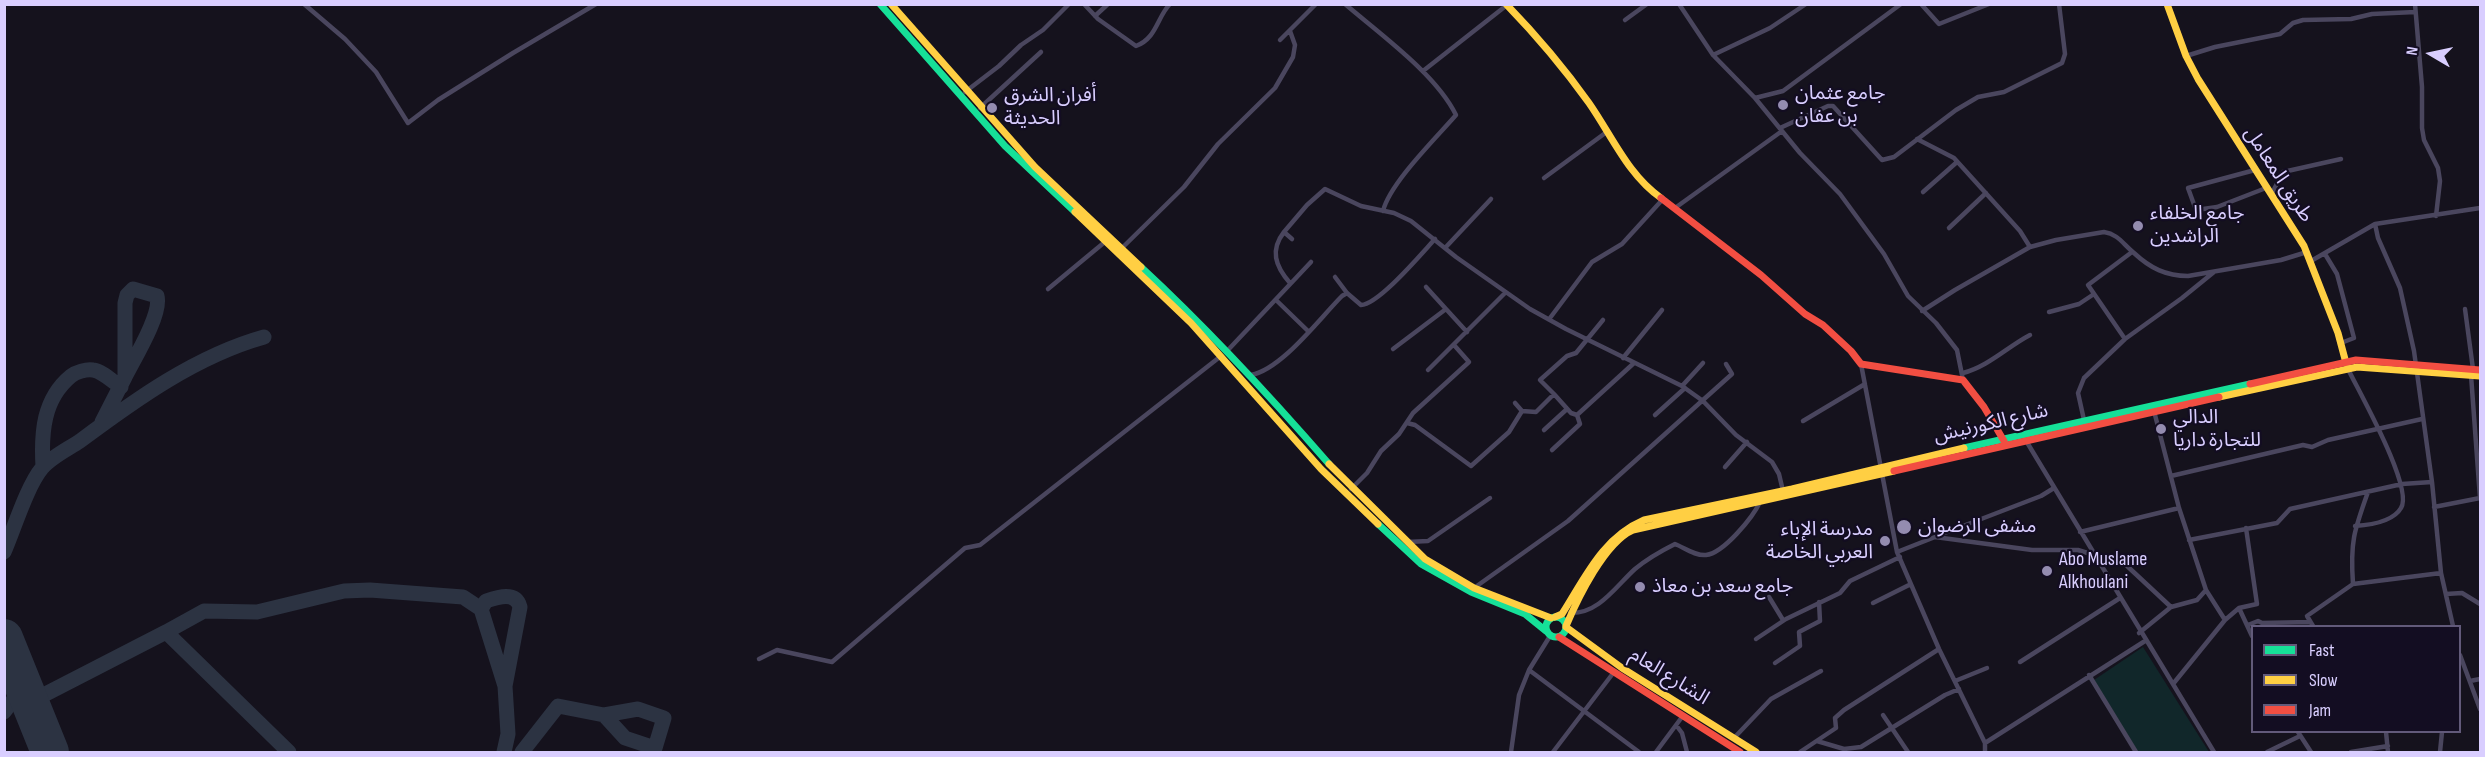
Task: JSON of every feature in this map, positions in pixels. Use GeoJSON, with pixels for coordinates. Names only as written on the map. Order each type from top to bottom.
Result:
{"type":"FeatureCollection","features":[{"type":"Feature","properties":{"kind":"main road"},"geometry":{"type":"LineString","coordinates":[[880,4],[980,108],[997,133]]}},
{"type":"Feature","properties":{"kind":"main road"},"geometry":{"type":"LineString","coordinates":[[891,4],[912,35],[997,133],[1171,302],[1225,353],[1251,375],[1351,489],[1401,540],[1421,564],[1471,592],[1525,614],[1548,633],[1559,637],[1564,633],[1566,626],[1562,619],[1474,588],[1425,559],[1401,540],[1329,478],[1261,400],[1225,353],[1177,298],[1122,248],[1108,239]]}},
{"type":"Feature","properties":{"kind":"main road","name":"طريق المعامل"},"geometry":{"type":"LineString","coordinates":[[2168,4],[2186,56],[2198,79],[2307,252],[2347,365]]}},
{"type":"Feature","properties":{"kind":"main road"},"geometry":{"type":"LineString","coordinates":[[1507,5],[1533,32],[1608,131],[1634,174],[1646,187],[1761,275],[1805,314],[1823,325],[1851,351],[1861,364],[1963,376],[2004,442]]}},
{"type":"Feature","properties":{"kind":"main road","name":"شارع الكورنيش"},"geometry":{"type":"LineString","coordinates":[[2024,437],[2154,411],[2347,365],[2356,360],[2417,368],[2475,372],[2481,376]]}},
{"type":"Feature","properties":{"kind":"main road","name":"شارع الكورنيش"},"geometry":{"type":"LineString","coordinates":[[1553,617],[1562,614],[1605,546],[1622,529],[1644,520],[2004,442],[2084,420],[2347,365]]}},
{"type":"Feature","properties":{"kind":"main road"},"geometry":{"type":"LineString","coordinates":[[1261,400],[1268,394]]}},
{"type":"Feature","properties":{"kind":"main road","name":"شارع الكورنيش"},"geometry":{"type":"LineString","coordinates":[[1566,626],[1570,613],[1610,549],[1624,534],[1656,523],[1760,502],[1882,469]]}},
{"type":"Feature","properties":{"kind":"main road"},"geometry":{"type":"LineString","coordinates":[[1548,633],[1547,623],[1553,617]]}},
{"type":"Feature","properties":{"kind":"main road","name":"الشارع العام"},"geometry":{"type":"LineString","coordinates":[[1566,626],[1618,671],[1682,717],[1740,753]]}},
{"type":"Feature","properties":{"kind":"main road","name":"الشارع العام"},"geometry":{"type":"LineString","coordinates":[[1559,637],[1756,753]]}},
{"type":"Feature","properties":{"kind":"street"},"geometry":{"type":"LineString","coordinates":[[304,4],[345,39],[376,72],[408,123],[438,100],[596,4]]}},
{"type":"Feature","properties":{"kind":"street"},"geometry":{"type":"LineString","coordinates":[[965,92],[999,66],[1020,45],[1043,30],[1069,4]]}},
{"type":"Feature","properties":{"kind":"street"},"geometry":{"type":"LineString","coordinates":[[1083,4],[1133,46],[1142,44],[1158,27],[1164,11],[1170,4]]}},
{"type":"Feature","properties":{"kind":"street"},"geometry":{"type":"LineString","coordinates":[[1095,16],[1108,4]]}},
{"type":"Feature","properties":{"kind":"street"},"geometry":{"type":"LineString","coordinates":[[1280,40],[1316,4]]}},
{"type":"Feature","properties":{"kind":"street"},"geometry":{"type":"LineString","coordinates":[[1345,4],[1423,71],[1448,99],[1456,115],[1402,178],[1383,211]]}},
{"type":"Feature","properties":{"kind":"street"},"geometry":{"type":"LineString","coordinates":[[1625,20],[1647,4]]}},
{"type":"Feature","properties":{"kind":"street"},"geometry":{"type":"LineString","coordinates":[[1679,4],[1713,55],[1755,98],[1800,153],[1840,194],[1884,254],[1908,296],[1936,323],[1952,343],[1960,356],[1963,376],[1995,359],[2006,348],[2030,334]]}},
{"type":"Feature","properties":{"kind":"street"},"geometry":{"type":"LineString","coordinates":[[1713,55],[1770,28],[1806,4]]}},
{"type":"Feature","properties":{"kind":"street"},"geometry":{"type":"LineString","coordinates":[[1755,98],[1783,91],[1901,4]]}},
{"type":"Feature","properties":{"kind":"street"},"geometry":{"type":"LineString","coordinates":[[1921,4],[1939,24],[1989,4]]}},
{"type":"Feature","properties":{"kind":"street"},"geometry":{"type":"LineString","coordinates":[[1675,208],[1781,130],[1827,106],[1833,106],[1882,160],[1894,157],[1956,110],[1978,97],[2004,92],[2062,63],[2065,54],[2059,4]]}},
{"type":"Feature","properties":{"kind":"street"},"geometry":{"type":"LineString","coordinates":[[2415,4],[2422,87],[2422,128],[2424,140],[2438,168],[2440,181],[2436,216]]}},
{"type":"Feature","properties":{"kind":"street"},"geometry":{"type":"LineString","coordinates":[[1423,71],[1507,5]]}},
{"type":"Feature","properties":{"kind":"street"},"geometry":{"type":"LineString","coordinates":[[2186,56],[2215,47],[2280,34],[2293,23],[2303,20],[2350,19],[2372,14],[2415,12]]}},
{"type":"Feature","properties":{"kind":"street"},"geometry":{"type":"LineString","coordinates":[[1122,248],[1184,187],[1218,144],[1275,88],[1293,57],[1295,45],[1290,31]]}},
{"type":"Feature","properties":{"kind":"street"},"geometry":{"type":"LineString","coordinates":[[980,108],[1041,52]]}},
{"type":"Feature","properties":{"kind":"street"},"geometry":{"type":"LineString","coordinates":[[1544,178],[1608,131]]}},
{"type":"Feature","properties":{"kind":"street"},"geometry":{"type":"LineString","coordinates":[[1917,139],[1957,162],[2020,231],[2030,247]]}},
{"type":"Feature","properties":{"kind":"street"},"geometry":{"type":"LineString","coordinates":[[2254,170],[2188,188],[2196,210],[2217,207],[2269,192],[2283,172],[2341,159]]}},
{"type":"Feature","properties":{"kind":"street"},"geometry":{"type":"LineString","coordinates":[[1923,192],[1957,162]]}},
{"type":"Feature","properties":{"kind":"street"},"geometry":{"type":"LineString","coordinates":[[1290,283],[1281,273],[1275,248],[1284,232],[1317,194],[1325,189],[1361,207],[1411,220],[1444,248],[1505,293],[1587,340],[1684,387],[1772,462],[1779,474],[1783,491]]}},
{"type":"Feature","properties":{"kind":"street"},"geometry":{"type":"LineString","coordinates":[[1949,228],[1986,194]]}},
{"type":"Feature","properties":{"kind":"street"},"geometry":{"type":"LineString","coordinates":[[1444,248],[1491,199]]}},
{"type":"Feature","properties":{"kind":"street"},"geometry":{"type":"LineString","coordinates":[[1550,318],[1592,262],[1622,244],[1663,200]]}},
{"type":"Feature","properties":{"kind":"street"},"geometry":{"type":"LineString","coordinates":[[2311,261],[2375,224],[2481,208]]}},
{"type":"Feature","properties":{"kind":"street"},"geometry":{"type":"LineString","coordinates":[[2375,224],[2378,238],[2400,288],[2417,368],[2441,573],[2453,625]]}},
{"type":"Feature","properties":{"kind":"street"},"geometry":{"type":"LineString","coordinates":[[1284,232],[1292,239]]}},
{"type":"Feature","properties":{"kind":"street"},"geometry":{"type":"LineString","coordinates":[[1922,311],[2030,247],[2104,232],[2118,237],[2148,265],[2173,276],[2188,276],[2281,260],[2307,252]]}},
{"type":"Feature","properties":{"kind":"street"},"geometry":{"type":"LineString","coordinates":[[1048,289],[1108,239]]}},
{"type":"Feature","properties":{"kind":"street"},"geometry":{"type":"LineString","coordinates":[[1335,277],[1347,293],[1361,305],[1367,305],[1392,284],[1435,239]]}},
{"type":"Feature","properties":{"kind":"street"},"geometry":{"type":"LineString","coordinates":[[2125,339],[2088,285],[2132,252]]}},
{"type":"Feature","properties":{"kind":"street"},"geometry":{"type":"LineString","coordinates":[[2325,254],[2337,273],[2354,338],[2341,343]]}},
{"type":"Feature","properties":{"kind":"street"},"geometry":{"type":"LineString","coordinates":[[759,659],[777,650],[832,662],[965,548],[980,545],[1225,353],[1311,262]]}},
{"type":"Feature","properties":{"kind":"street"},"geometry":{"type":"LineString","coordinates":[[2084,420],[2079,401],[2080,385],[2089,372],[2115,351],[2125,339],[2216,270]]}},
{"type":"Feature","properties":{"kind":"street"},"geometry":{"type":"LineString","coordinates":[[1426,288],[1467,332]]}},
{"type":"Feature","properties":{"kind":"street"},"geometry":{"type":"LineString","coordinates":[[1251,375],[1258,374],[1283,358],[1347,293]]}},
{"type":"Feature","properties":{"kind":"street"},"geometry":{"type":"LineString","coordinates":[[1428,370],[1505,293]]}},
{"type":"Feature","properties":{"kind":"street"},"geometry":{"type":"LineString","coordinates":[[2049,312],[2079,304],[2094,294]]}},
{"type":"Feature","properties":{"kind":"street"},"geometry":{"type":"LineString","coordinates":[[1276,300],[1308,331]]}},
{"type":"Feature","properties":{"kind":"street"},"geometry":{"type":"LineString","coordinates":[[1393,349],[1446,309]]}},
{"type":"Feature","properties":{"kind":"street"},"geometry":{"type":"LineString","coordinates":[[2434,507],[2480,498],[2475,372],[2465,309]]}},
{"type":"Feature","properties":{"kind":"street"},"geometry":{"type":"LineString","coordinates":[[1623,358],[1662,310]]}},
{"type":"Feature","properties":{"kind":"street"},"geometry":{"type":"LineString","coordinates":[[1552,450],[1580,424],[1577,415],[1567,409],[1540,380],[1567,356],[1576,353],[1603,320]]}},
{"type":"Feature","properties":{"kind":"street"},"geometry":{"type":"LineString","coordinates":[[1351,489],[1367,473],[1381,451],[1399,434],[1419,406],[1437,394],[1469,362],[1454,345]]}},
{"type":"Feature","properties":{"kind":"street"},"geometry":{"type":"LineString","coordinates":[[1577,415],[1634,363]]}},
{"type":"Feature","properties":{"kind":"street"},"geometry":{"type":"LineString","coordinates":[[1655,415],[1684,387],[1703,363]]}},
{"type":"Feature","properties":{"kind":"street"},"geometry":{"type":"LineString","coordinates":[[1474,588],[1568,521],[1703,401],[1732,374],[1726,364]]}},
{"type":"Feature","properties":{"kind":"street"},"geometry":{"type":"LineString","coordinates":[[1861,364],[1898,555],[1939,649],[1985,743],[1985,753]]}},
{"type":"Feature","properties":{"kind":"street"},"geometry":{"type":"LineString","coordinates":[[2347,365],[2403,484],[2405,498],[2401,509],[2373,524],[2355,526]]}},
{"type":"Feature","properties":{"kind":"street"},"geometry":{"type":"LineString","coordinates":[[1803,421],[1865,384]]}},
{"type":"Feature","properties":{"kind":"street"},"geometry":{"type":"LineString","coordinates":[[1515,403],[1522,411],[1536,412],[1554,394]]}},
{"type":"Feature","properties":{"kind":"street"},"geometry":{"type":"LineString","coordinates":[[1544,430],[1567,409]]}},
{"type":"Feature","properties":{"kind":"street"},"geometry":{"type":"LineString","coordinates":[[1407,423],[1415,424],[1471,466],[1509,432],[1522,411]]}},
{"type":"Feature","properties":{"kind":"street"},"geometry":{"type":"LineString","coordinates":[[2154,411],[2189,540],[2206,590],[2225,620]]}},
{"type":"Feature","properties":{"kind":"street"},"geometry":{"type":"LineString","coordinates":[[2171,476],[2303,445],[2312,447],[2328,440],[2422,419]]}},
{"type":"Feature","properties":{"kind":"street"},"geometry":{"type":"LineString","coordinates":[[2024,437],[2139,633],[2173,684],[2214,753]]}},
{"type":"Feature","properties":{"kind":"street"},"geometry":{"type":"LineString","coordinates":[[1725,467],[1747,442]]}},
{"type":"Feature","properties":{"kind":"street"},"geometry":{"type":"LineString","coordinates":[[2189,540],[2277,523],[2290,509],[2403,484],[2432,482]]}},
{"type":"Feature","properties":{"kind":"street"},"geometry":{"type":"LineString","coordinates":[[1756,639],[1783,620],[1840,593],[1850,581],[1898,555],[1935,537],[2041,496],[2054,488]]}},
{"type":"Feature","properties":{"kind":"street"},"geometry":{"type":"LineString","coordinates":[[2353,584],[2351,550],[2355,526],[2368,492]]}},
{"type":"Feature","properties":{"kind":"street"},"geometry":{"type":"LineString","coordinates":[[1401,540],[1428,541],[1491,498]]}},
{"type":"Feature","properties":{"kind":"street"},"geometry":{"type":"LineString","coordinates":[[1570,613],[1578,613],[1603,601],[1635,569],[1675,544],[1695,554],[1709,555],[1733,539],[1755,513],[1760,502]]}},
{"type":"Feature","properties":{"kind":"street"},"geometry":{"type":"LineString","coordinates":[[2079,532],[2179,507]]}},
{"type":"Feature","properties":{"kind":"street"},"geometry":{"type":"LineString","coordinates":[[2173,684],[2225,620],[2239,608],[2257,604],[2246,528]]}},
{"type":"Feature","properties":{"kind":"street"},"geometry":{"type":"LineString","coordinates":[[1935,537],[2032,550],[2078,550],[2126,565],[2171,607]]}},
{"type":"Feature","properties":{"kind":"street"},"geometry":{"type":"LineString","coordinates":[[2247,625],[2258,621],[2311,624],[2307,616],[2353,584],[2441,573]]}},
{"type":"Feature","properties":{"kind":"street"},"geometry":{"type":"LineString","coordinates":[[1873,603],[1911,584]]}},
{"type":"Feature","properties":{"kind":"street"},"geometry":{"type":"LineString","coordinates":[[2139,633],[2171,607],[2197,600],[2206,590]]}},
{"type":"Feature","properties":{"kind":"street"},"geometry":{"type":"LineString","coordinates":[[2446,594],[2462,593],[2481,604]]}},
{"type":"Feature","properties":{"kind":"street"},"geometry":{"type":"LineString","coordinates":[[1769,597],[1783,620]]}},
{"type":"Feature","properties":{"kind":"street"},"geometry":{"type":"LineString","coordinates":[[2020,662],[2120,598]]}},
{"type":"Feature","properties":{"kind":"street"},"geometry":{"type":"LineString","coordinates":[[1775,663],[1800,646],[1799,632],[1820,621],[1819,602]]}},
{"type":"Feature","properties":{"kind":"street"},"geometry":{"type":"LineString","coordinates":[[2239,608],[2251,632]]}},
{"type":"Feature","properties":{"kind":"street"},"geometry":{"type":"LineString","coordinates":[[1512,753],[1519,695],[1548,633]]}},
{"type":"Feature","properties":{"kind":"street"},"geometry":{"type":"LineString","coordinates":[[1985,743],[2145,641]]}},
{"type":"Feature","properties":{"kind":"street"},"geometry":{"type":"LineString","coordinates":[[1800,753],[1836,728],[1834,718],[1844,710],[1939,649]]}},
{"type":"Feature","properties":{"kind":"street"},"geometry":{"type":"LineString","coordinates":[[2461,660],[2481,709]]}},
{"type":"Feature","properties":{"kind":"street"},"geometry":{"type":"LineString","coordinates":[[1955,681],[1988,668]]}},
{"type":"Feature","properties":{"kind":"street"},"geometry":{"type":"LineString","coordinates":[[1529,670],[1639,753]]}},
{"type":"Feature","properties":{"kind":"street"},"geometry":{"type":"LineString","coordinates":[[1553,753],[1618,671]]}},
{"type":"Feature","properties":{"kind":"street"},"geometry":{"type":"LineString","coordinates":[[1734,738],[1771,699],[1821,671]]}},
{"type":"Feature","properties":{"kind":"street"},"geometry":{"type":"LineString","coordinates":[[2089,675],[2136,753]]}},
{"type":"Feature","properties":{"kind":"street"},"geometry":{"type":"LineString","coordinates":[[2470,681],[2481,679]]}},
{"type":"Feature","properties":{"kind":"street"},"geometry":{"type":"LineString","coordinates":[[1816,741],[1844,748],[1861,747],[1945,695],[1959,689]]}},
{"type":"Feature","properties":{"kind":"street"},"geometry":{"type":"LineString","coordinates":[[1883,715],[1908,753]]}},
{"type":"Feature","properties":{"kind":"street"},"geometry":{"type":"LineString","coordinates":[[1656,753],[1682,717]]}},
{"type":"Feature","properties":{"kind":"street"},"geometry":{"type":"LineString","coordinates":[[1676,725],[1682,733],[1688,753]]}},
{"type":"Feature","properties":{"kind":"street"},"geometry":{"type":"LineString","coordinates":[[2386,733],[2388,753]]}},
{"type":"Feature","properties":{"kind":"street"},"geometry":{"type":"LineString","coordinates":[[2440,753],[2442,733]]}},
{"type":"Feature","properties":{"kind":"street"},"geometry":{"type":"LineString","coordinates":[[2267,753],[2299,734],[2311,753]]}},
{"type":"Feature","properties":{"kind":"street"},"geometry":{"type":"LineString","coordinates":[[2282,746],[2284,753]]}},
{"type":"Feature","properties":{"kind":"street"},"geometry":{"type":"LineString","coordinates":[[2351,753],[2388,746]]}},
{"type":"Feature","properties":{"kind":"green space"},"geometry":{"type":"Polygon","coordinates":[[[2143,647],[2209,752],[2138,752],[2094,680],[2143,647]]]}},
{"type":"Feature","properties":{"kind":"taxiway"},"geometry":{"type":"LineString","coordinates":[[133,289],[157,296],[157,304],[151,325],[125,377],[125,303],[127,295],[133,289]]}},
{"type":"Feature","properties":{"kind":"taxiway"},"geometry":{"type":"LineString","coordinates":[[4,552],[31,485],[50,460],[144,395],[190,367],[239,345],[264,337]]}},
{"type":"Feature","properties":{"kind":"taxiway"},"geometry":{"type":"LineString","coordinates":[[43,467],[46,417],[49,406],[62,385],[73,375],[90,370],[100,372],[121,387]]}},
{"type":"Feature","properties":{"kind":"taxiway"},"geometry":{"type":"LineString","coordinates":[[102,422],[125,377]]}},
{"type":"Feature","properties":{"kind":"taxiway"},"geometry":{"type":"LineString","coordinates":[[166,632],[204,611],[257,612],[344,591],[370,590],[463,597],[481,609],[505,686],[508,734],[504,752]]}},
{"type":"Feature","properties":{"kind":"taxiway"},"geometry":{"type":"LineString","coordinates":[[481,609],[486,601],[506,596],[515,599],[520,607],[505,686]]}},
{"type":"Feature","properties":{"kind":"taxiway"},"geometry":{"type":"LineString","coordinates":[[30,702],[166,632],[289,752]]}},
{"type":"Feature","properties":{"kind":"taxiway"},"geometry":{"type":"LineString","coordinates":[[4,712],[24,686]]}},
{"type":"Feature","properties":{"kind":"taxiway"},"geometry":{"type":"LineString","coordinates":[[522,752],[558,706],[604,715]]}},
{"type":"Feature","properties":{"kind":"taxiway"},"geometry":{"type":"LineString","coordinates":[[638,709],[664,718],[655,748],[625,738],[604,715],[638,709]]}},
{"type":"Feature","properties":{"kind":"runway"},"geometry":{"type":"LineString","coordinates":[[4,638],[50,752]]}},
{"type":"Feature","properties":{"kind":"traffic: fast"},"geometry":{"type":"LineString","coordinates":[[880,4],[1005,146],[1075,212]]}},
{"type":"Feature","properties":{"kind":"traffic: fast"},"geometry":{"type":"LineString","coordinates":[[1141,267],[1238,363],[1329,464]]}},
{"type":"Feature","properties":{"kind":"traffic: fast"},"geometry":{"type":"LineString","coordinates":[[1964,448],[2250,384]]}},
{"type":"Feature","properties":{"kind":"traffic: fast"},"geometry":{"type":"LineString","coordinates":[[1378,524],[1421,564],[1471,592],[1525,614],[1546,631]]}},
{"type":"Feature","properties":{"kind":"traffic: fast"},"geometry":{"type":"LineString","coordinates":[[1556,617],[1563,620],[1566,627],[1563,634],[1556,637],[1549,634],[1546,627],[1549,620],[1556,617]]}},
{"type":"Feature","properties":{"kind":"traffic: slow"},"geometry":{"type":"LineString","coordinates":[[891,4],[1035,167],[1141,267]]}},
{"type":"Feature","properties":{"kind":"traffic: slow"},"geometry":{"type":"LineString","coordinates":[[1506,4],[1579,90],[1630,167],[1649,189],[1661,198]]}},
{"type":"Feature","properties":{"kind":"traffic: slow"},"geometry":{"type":"LineString","coordinates":[[2167,4],[2186,56],[2198,79],[2304,246],[2338,333],[2346,363]]}},
{"type":"Feature","properties":{"kind":"traffic: slow"},"geometry":{"type":"LineString","coordinates":[[1075,212],[1191,323],[1321,469],[1378,524]]}},
{"type":"Feature","properties":{"kind":"traffic: slow"},"geometry":{"type":"LineString","coordinates":[[2219,397],[2357,367],[2480,376]]}},
{"type":"Feature","properties":{"kind":"traffic: slow"},"geometry":{"type":"LineString","coordinates":[[1555,617],[1562,614],[1587,573],[1606,548],[1629,528],[1644,520],[1792,489],[1964,448]]}},
{"type":"Feature","properties":{"kind":"traffic: slow"},"geometry":{"type":"LineString","coordinates":[[1329,464],[1425,559],[1474,588],[1551,618]]}},
{"type":"Feature","properties":{"kind":"traffic: slow"},"geometry":{"type":"LineString","coordinates":[[1566,626],[1585,586],[1603,558],[1612,546],[1633,530],[1894,471]]}},
{"type":"Feature","properties":{"kind":"traffic: slow"},"geometry":{"type":"LineString","coordinates":[[1566,627],[1622,668],[1756,752]]}},
{"type":"Feature","properties":{"kind":"traffic: jam"},"geometry":{"type":"LineString","coordinates":[[1661,198],[1761,275],[1805,314],[1823,325],[1851,351],[1861,364],[1963,380],[1984,407],[2004,441]]}},
{"type":"Feature","properties":{"kind":"traffic: jam"},"geometry":{"type":"LineString","coordinates":[[2250,384],[2356,360],[2480,370]]}},
{"type":"Feature","properties":{"kind":"traffic: jam"},"geometry":{"type":"LineString","coordinates":[[1894,471],[2219,397]]}},
{"type":"Feature","properties":{"kind":"traffic: jam"},"geometry":{"type":"LineString","coordinates":[[1559,637],[1740,752]]}},
{"type":"Feature","properties":{"kind":"place","name":"جامع عثمان بن عفان"},"geometry":{"type":"Point","coordinates":[1783,105]}},
{"type":"Feature","properties":{"kind":"place","name":"أفران الشرق الحديثة"},"geometry":{"type":"Point","coordinates":[992,108]}},
{"type":"Feature","properties":{"kind":"place","name":"جامع الخلفاء الراشدين"},"geometry":{"type":"Point","coordinates":[2138,226]}},
{"type":"Feature","properties":{"kind":"place","name":"الدالي للتجارة داريا"},"geometry":{"type":"Point","coordinates":[2161,429]}},
{"type":"Feature","properties":{"kind":"place","name":"مشفى الرضوان"},"geometry":{"type":"Point","coordinates":[1904,527]}},
{"type":"Feature","properties":{"kind":"place","name":"مدرسة الإباء العربي الخاصة"},"geometry":{"type":"Point","coordinates":[1885,541]}},
{"type":"Feature","properties":{"kind":"place","name":"Abo Muslame Alkhoulani"},"geometry":{"type":"Point","coordinates":[2047,571]}},
{"type":"Feature","properties":{"kind":"place","name":"جامع سعد بن معاذ"},"geometry":{"type":"Point","coordinates":[1640,587]}}]}
